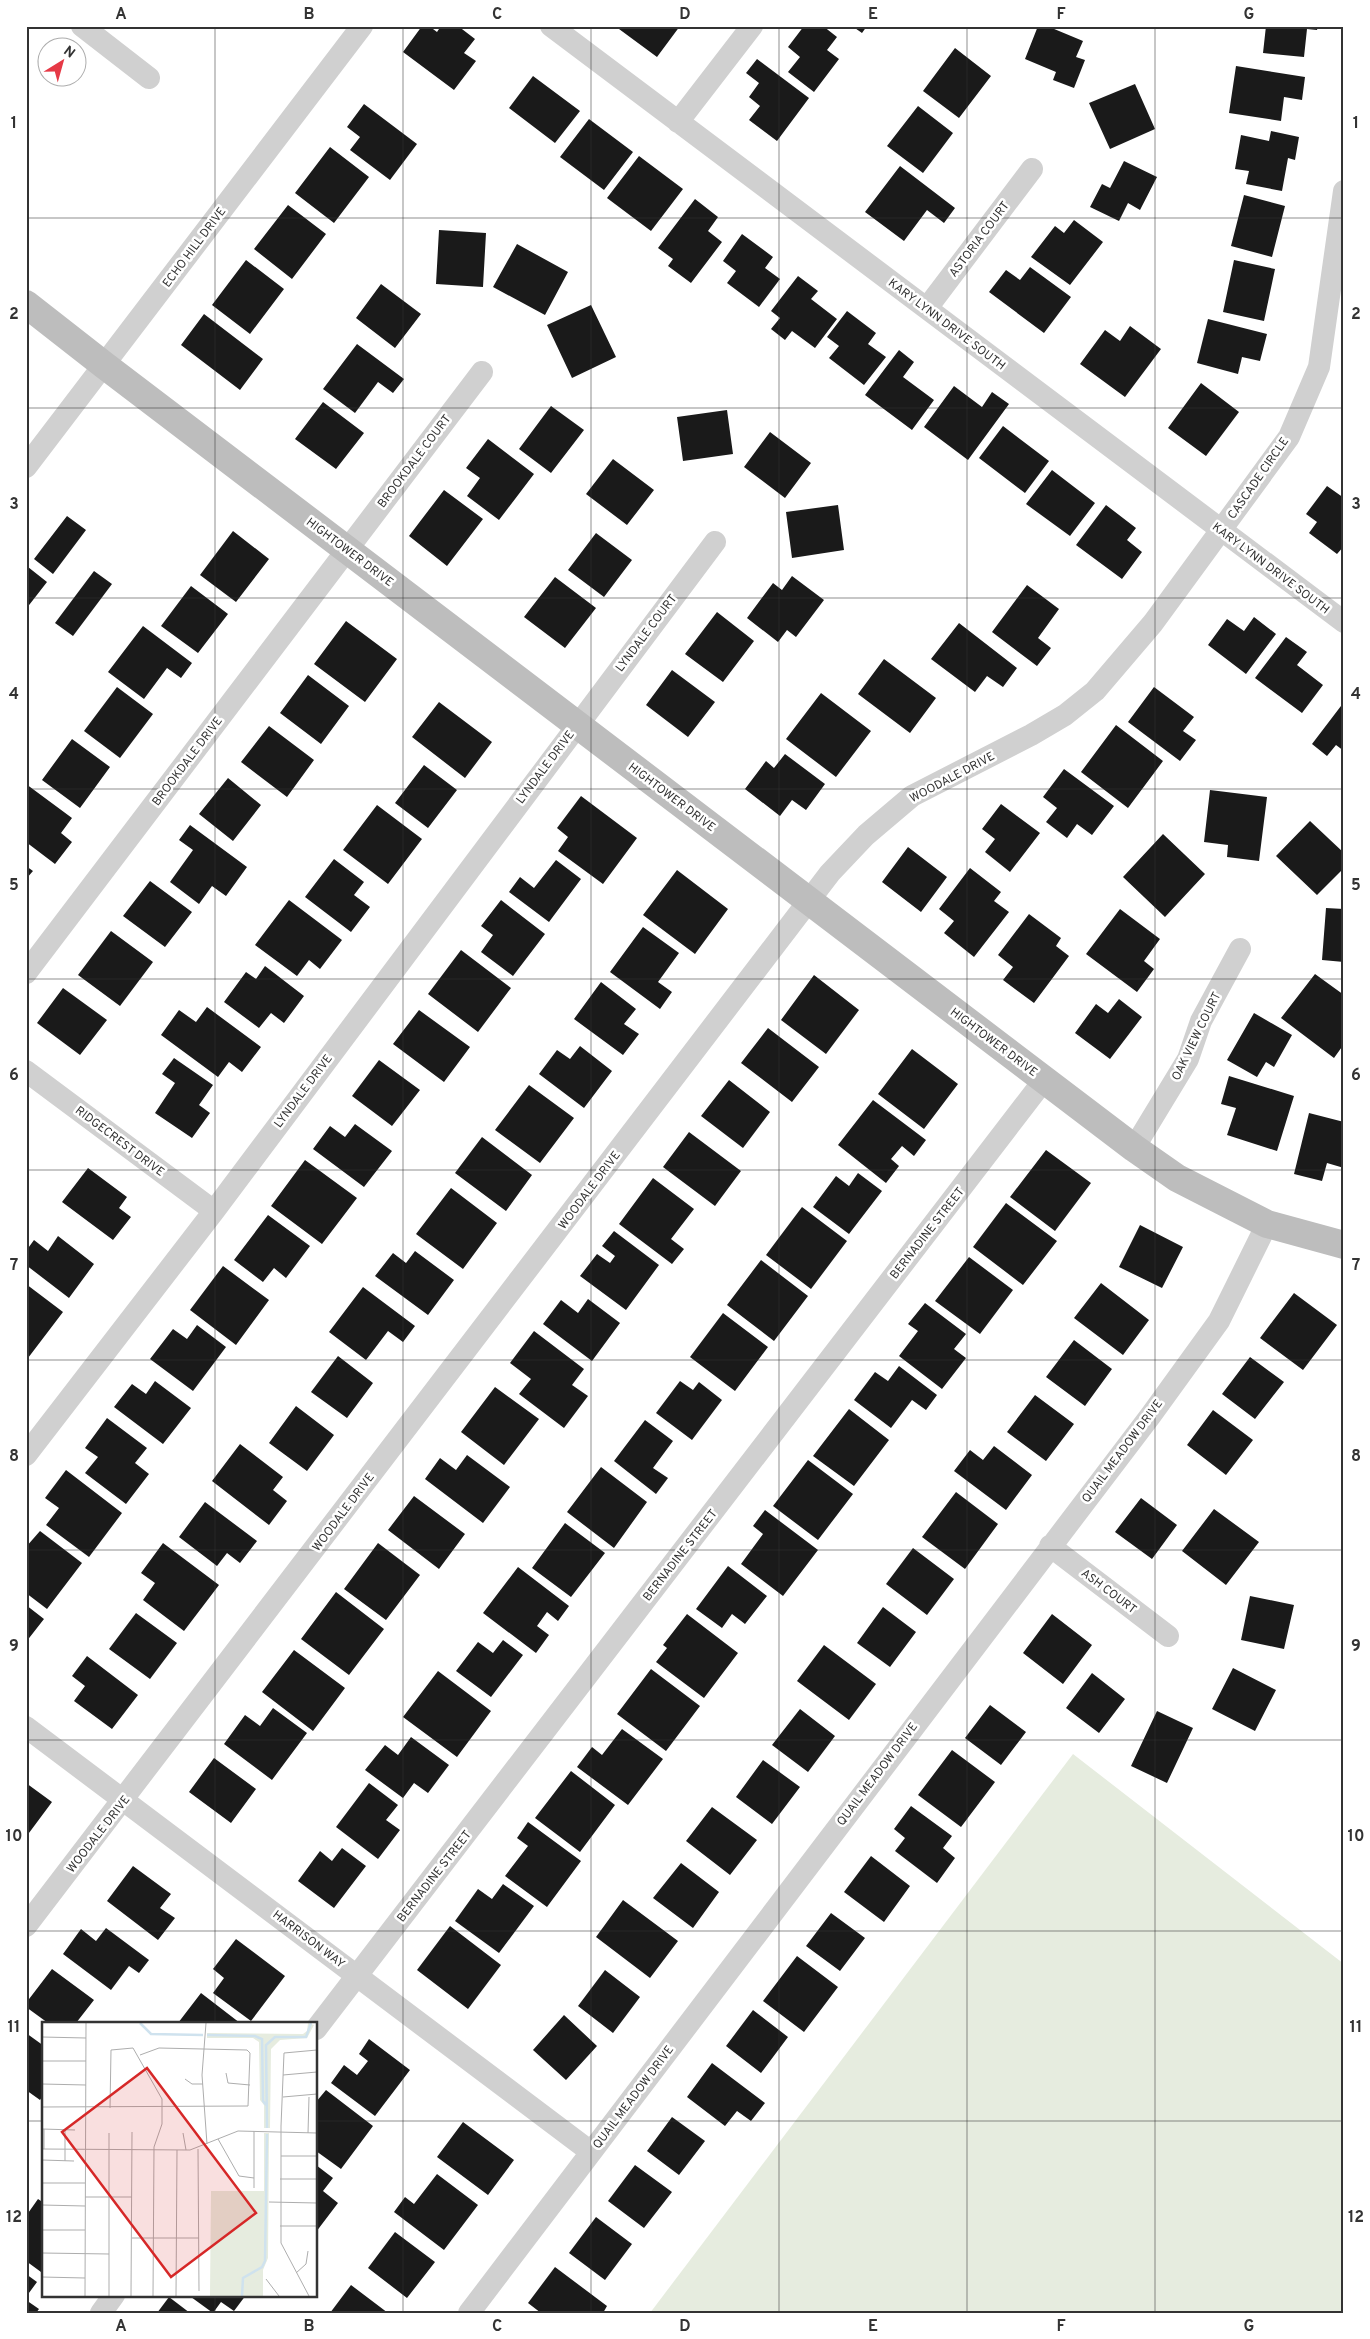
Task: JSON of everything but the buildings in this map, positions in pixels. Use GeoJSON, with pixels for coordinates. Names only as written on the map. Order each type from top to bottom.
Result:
{"type":"FeatureCollection","features":[{"type":"Feature","properties":{"kind":"main road","name":"HIGHTOWER DRIVE"},"geometry":{"type":"LineString","coordinates":[[26,304],[104,366],[1134,1148],[1177,1178],[1267,1224],[1344,1245]]}},
{"type":"Feature","properties":{"kind":"street"},"geometry":{"type":"LineString","coordinates":[[82,26],[149,78]]}},
{"type":"Feature","properties":{"kind":"street","name":"ECHO HILL DRIVE"},"geometry":{"type":"LineString","coordinates":[[26,467],[362,26]]}},
{"type":"Feature","properties":{"kind":"street","name":"KARY LYNN DRIVE SOUTH"},"geometry":{"type":"LineString","coordinates":[[551,26],[1344,622]]}},
{"type":"Feature","properties":{"kind":"street"},"geometry":{"type":"LineString","coordinates":[[678,122],[752,26]]}},
{"type":"Feature","properties":{"kind":"street","name":"ASTORIA COURT"},"geometry":{"type":"LineString","coordinates":[[927,308],[1032,169]]}},
{"type":"Feature","properties":{"kind":"street","name":"CASCADE CIRCLE"},"geometry":{"type":"LineString","coordinates":[[1221,531],[1288,437],[1319,367],[1344,191]]}},
{"type":"Feature","properties":{"kind":"street","name":"BROOKDALE COURT"},"geometry":{"type":"LineString","coordinates":[[347,550],[482,372]]}},
{"type":"Feature","properties":{"kind":"street","name":"WOODALE DRIVE"},"geometry":{"type":"LineString","coordinates":[[26,1926],[830,874],[866,835],[912,796],[1031,736],[1065,715],[1095,691],[1153,623],[1221,531]]}},
{"type":"Feature","properties":{"kind":"street","name":"LYNDALE COURT"},"geometry":{"type":"LineString","coordinates":[[576,725],[715,542]]}},
{"type":"Feature","properties":{"kind":"street","name":"BROOKDALE DRIVE"},"geometry":{"type":"LineString","coordinates":[[26,972],[347,550]]}},
{"type":"Feature","properties":{"kind":"street","name":"LYNDALE DRIVE"},"geometry":{"type":"LineString","coordinates":[[26,1455],[214,1211],[576,725]]}},
{"type":"Feature","properties":{"kind":"street","name":"OAK VIEW COURT"},"geometry":{"type":"LineString","coordinates":[[1134,1148],[1188,1059],[1201,1021],[1240,949]]}},
{"type":"Feature","properties":{"kind":"street","name":"RIDGECREST DRIVE"},"geometry":{"type":"LineString","coordinates":[[26,1071],[214,1211]]}},
{"type":"Feature","properties":{"kind":"street","name":"BERNADINE STREET"},"geometry":{"type":"LineString","coordinates":[[318,2026],[1044,1080]]}},
{"type":"Feature","properties":{"kind":"street","name":"QUAIL MEADOW DRIVE"},"geometry":{"type":"LineString","coordinates":[[469,2313],[1219,1321],[1267,1224]]}},
{"type":"Feature","properties":{"kind":"street","name":"ASH COURT"},"geometry":{"type":"LineString","coordinates":[[1050,1546],[1168,1636]]}},
{"type":"Feature","properties":{"kind":"street","name":"HARRISON WAY"},"geometry":{"type":"LineString","coordinates":[[26,1726],[591,2152]]}},
{"type":"Feature","properties":{"kind":"street"},"geometry":{"type":"LineString","coordinates":[[101,2313],[113,2296]]}},
{"type":"Feature","properties":{"kind":"shaded area"},"geometry":{"type":"Polygon","coordinates":[[[1073,1754],[1344,1964],[1344,2313],[650,2313],[1073,1754]]]}}]}
